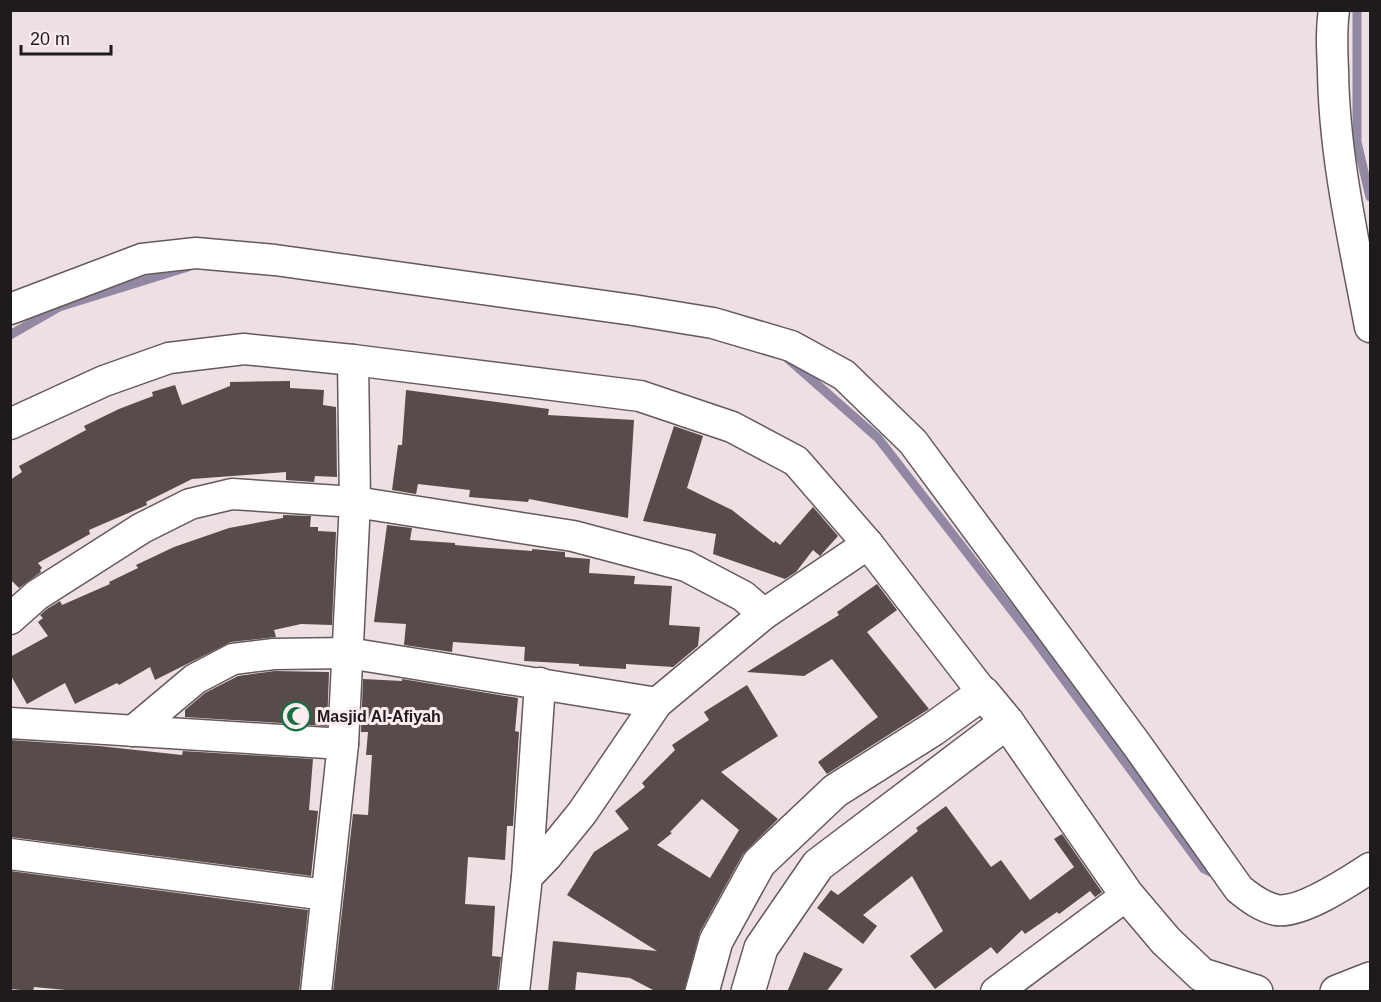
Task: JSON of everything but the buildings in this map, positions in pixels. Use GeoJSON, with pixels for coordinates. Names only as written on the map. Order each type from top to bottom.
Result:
{"type":"FeatureCollection","features":[{"type":"Feature","properties":{"kind":"street"},"geometry":{"type":"LineString","coordinates":[[1334,10],[1332,25],[1333,94],[1342,179],[1371,327]]}},
{"type":"Feature","properties":{"kind":"street"},"geometry":{"type":"LineString","coordinates":[[10,309],[142,259],[196,253],[275,260],[633,310],[712,323],[791,346],[844,375],[913,442],[1137,745],[1239,889],[1269,908],[1286,909],[1312,902],[1371,868]]}},
{"type":"Feature","properties":{"kind":"street"},"geometry":{"type":"LineString","coordinates":[[10,424],[104,381],[169,358],[243,349],[353,360],[640,396],[732,427],[796,461],[868,544],[1007,722],[1127,895],[1166,941],[1202,975],[1256,992]]}},
{"type":"Feature","properties":{"kind":"street"},"geometry":{"type":"LineString","coordinates":[[316,992],[343,744],[355,502],[353,360]]}},
{"type":"Feature","properties":{"kind":"street"},"geometry":{"type":"LineString","coordinates":[[10,620],[37,595],[141,528],[190,504],[232,494],[355,502],[573,536],[686,566],[743,596],[764,614]]}},
{"type":"Feature","properties":{"kind":"street"},"geometry":{"type":"LineString","coordinates":[[527,877],[582,813],[657,703],[764,614],[868,544]]}},
{"type":"Feature","properties":{"kind":"street"},"geometry":{"type":"LineString","coordinates":[[133,731],[195,679],[233,659],[274,654],[348,653],[657,703]]}},
{"type":"Feature","properties":{"kind":"street"},"geometry":{"type":"LineString","coordinates":[[514,992],[527,877],[540,683]]}},
{"type":"Feature","properties":{"kind":"street"},"geometry":{"type":"LineString","coordinates":[[702,992],[716,941],[759,863],[835,791],[933,729],[983,693]]}},
{"type":"Feature","properties":{"kind":"street"},"geometry":{"type":"LineString","coordinates":[[748,992],[761,948],[818,865],[1007,722]]}},
{"type":"Feature","properties":{"kind":"street"},"geometry":{"type":"LineString","coordinates":[[10,723],[343,744]]}},
{"type":"Feature","properties":{"kind":"street"},"geometry":{"type":"LineString","coordinates":[[10,854],[326,895]]}},
{"type":"Feature","properties":{"kind":"street"},"geometry":{"type":"LineString","coordinates":[[996,992],[1127,895]]}},
{"type":"Feature","properties":{"kind":"street"},"geometry":{"type":"LineString","coordinates":[[1337,992],[1371,979]]}},
{"type":"Feature","properties":{"kind":"waterway"},"geometry":{"type":"LineString","coordinates":[[1357,10],[1357,142],[1370,197]]}},
{"type":"Feature","properties":{"kind":"waterway"},"geometry":{"type":"LineString","coordinates":[[10,335],[59,307],[188,267]]}},
{"type":"Feature","properties":{"kind":"waterway"},"geometry":{"type":"LineString","coordinates":[[786,357],[878,438],[1037,643],[1204,869],[1219,876]]}},
{"type":"Feature","properties":{"kind":"place","name":"Masjid Al-Afiyah"},"geometry":{"type":"Point","coordinates":[296,716]}}]}
